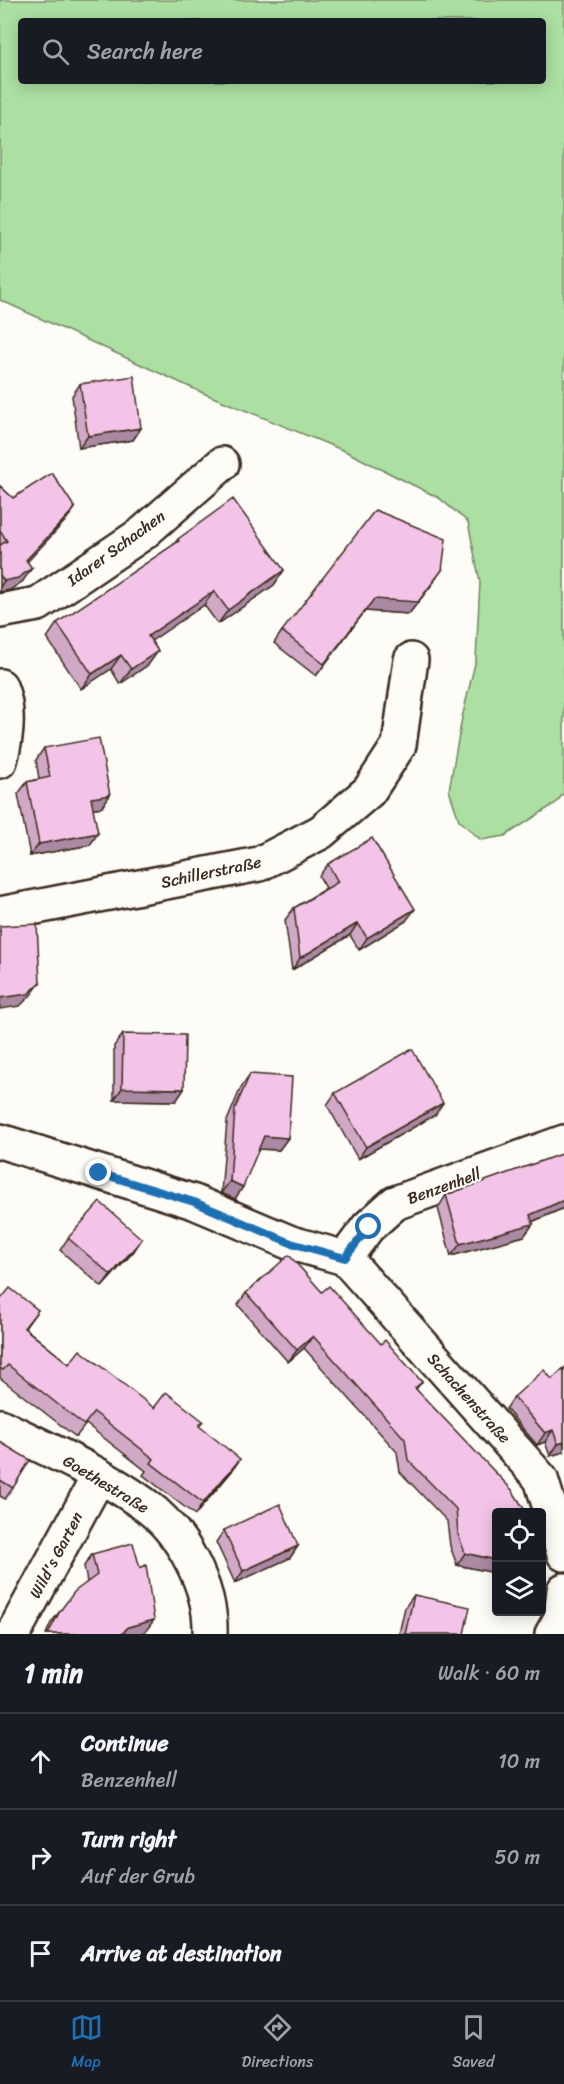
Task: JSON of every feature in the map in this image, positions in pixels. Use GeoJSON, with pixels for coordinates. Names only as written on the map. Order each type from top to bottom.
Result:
{"type":"FeatureCollection","features":[{"type":"Feature","properties":{"kind":"street","name":"Idarer Schachen"},"geometry":{"type":"LineString","coordinates":[[0,611],[38,604],[143,532],[222,464]]}},
{"type":"Feature","properties":{"kind":"street","name":"Schillerstraße"},"geometry":{"type":"LineString","coordinates":[[0,914],[260,864],[321,832],[369,791],[399,745],[411,660]]}},
{"type":"Feature","properties":{"kind":"street"},"geometry":{"type":"LineString","coordinates":[[0,686],[4,697],[7,735],[0,761]]}},
{"type":"Feature","properties":{"kind":"street"},"geometry":{"type":"LineString","coordinates":[[0,1141],[194,1202],[291,1243],[345,1258]]}},
{"type":"Feature","properties":{"kind":"street","name":"Benzenhell"},"geometry":{"type":"LineString","coordinates":[[345,1258],[369,1227],[395,1203],[564,1142]]}},
{"type":"Feature","properties":{"kind":"street","name":"Schachenstraße"},"geometry":{"type":"LineString","coordinates":[[345,1258],[542,1479],[564,1554]]}},
{"type":"Feature","properties":{"kind":"street","name":"Goethestraße"},"geometry":{"type":"LineString","coordinates":[[0,1426],[99,1476],[146,1505],[169,1530],[195,1565],[206,1594],[210,1634]]}},
{"type":"Feature","properties":{"kind":"street","name":"Wild's Garten"},"geometry":{"type":"LineString","coordinates":[[13,1634],[99,1476]]}},
{"type":"Feature","properties":{"kind":"street"},"geometry":{"type":"LineString","coordinates":[[552,1634],[561,1618],[564,1590]]}},
{"type":"Feature","properties":{"kind":"green space"},"geometry":{"type":"Polygon","coordinates":[[[0,0],[564,0],[564,793],[556,803],[505,836],[481,840],[459,820],[449,790],[462,718],[476,659],[480,582],[468,522],[439,498],[347,452],[203,393],[0,300],[0,0]]]}},
{"type":"Feature","properties":{"kind":"building"},"geometry":{"type":"Polygon","coordinates":[[[134,376],[141,428],[88,436],[80,384],[134,376]]]}},
{"type":"Feature","properties":{"kind":"building"},"geometry":{"type":"Polygon","coordinates":[[[52,473],[75,508],[26,560],[32,568],[18,578],[4,581],[0,575],[0,545],[7,541],[0,530],[0,486],[13,498],[52,473]]]}},
{"type":"Feature","properties":{"kind":"building"},"geometry":{"type":"Polygon","coordinates":[[[233,499],[284,570],[228,610],[214,591],[148,636],[158,651],[131,669],[121,655],[92,674],[57,623],[179,541],[178,539],[233,499]]]}},
{"type":"Feature","properties":{"kind":"building"},"geometry":{"type":"Polygon","coordinates":[[[375,510],[446,539],[442,570],[418,602],[374,599],[324,664],[282,631],[375,510]]]}},
{"type":"Feature","properties":{"kind":"building"},"geometry":{"type":"Polygon","coordinates":[[[99,738],[110,795],[91,798],[98,833],[39,844],[27,782],[50,777],[44,748],[99,738]]]}},
{"type":"Feature","properties":{"kind":"building"},"geometry":{"type":"Polygon","coordinates":[[[372,838],[415,909],[367,938],[358,923],[300,958],[294,908],[338,882],[328,864],[372,838]]]}},
{"type":"Feature","properties":{"kind":"building"},"geometry":{"type":"Polygon","coordinates":[[[37,924],[40,983],[28,994],[0,998],[0,926],[37,924]]]}},
{"type":"Feature","properties":{"kind":"building"},"geometry":{"type":"Polygon","coordinates":[[[123,1034],[185,1035],[184,1089],[122,1088],[123,1034]]]}},
{"type":"Feature","properties":{"kind":"building"},"geometry":{"type":"Polygon","coordinates":[[[412,1049],[443,1103],[366,1147],[335,1093],[412,1049]]]}},
{"type":"Feature","properties":{"kind":"building"},"geometry":{"type":"Polygon","coordinates":[[[250,1074],[292,1077],[288,1138],[264,1136],[243,1187],[230,1181],[235,1109],[250,1074]]]}},
{"type":"Feature","properties":{"kind":"building"},"geometry":{"type":"Polygon","coordinates":[[[564,1153],[564,1200],[530,1215],[533,1224],[460,1244],[446,1195],[564,1153]]]}},
{"type":"Feature","properties":{"kind":"building"},"geometry":{"type":"Polygon","coordinates":[[[100,1202],[142,1239],[111,1275],[68,1238],[100,1202]]]}},
{"type":"Feature","properties":{"kind":"building"},"geometry":{"type":"Polygon","coordinates":[[[289,1255],[322,1292],[329,1286],[381,1344],[385,1340],[422,1382],[415,1388],[512,1490],[523,1508],[492,1508],[492,1559],[465,1553],[458,1534],[456,1509],[408,1460],[405,1439],[313,1336],[297,1350],[246,1293],[289,1255]]]}},
{"type":"Feature","properties":{"kind":"building"},"geometry":{"type":"Polygon","coordinates":[[[10,1288],[38,1310],[24,1328],[69,1364],[80,1350],[154,1408],[166,1392],[203,1421],[199,1426],[240,1459],[203,1503],[151,1463],[154,1459],[94,1412],[84,1425],[8,1365],[3,1370],[0,1368],[0,1300],[10,1288]]]}},
{"type":"Feature","properties":{"kind":"building"},"geometry":{"type":"Polygon","coordinates":[[[564,1368],[564,1442],[558,1444],[553,1430],[545,1433],[514,1397],[544,1370],[552,1379],[564,1368]]]}},
{"type":"Feature","properties":{"kind":"building"},"geometry":{"type":"Polygon","coordinates":[[[0,1442],[30,1460],[13,1488],[0,1480],[0,1442]]]}},
{"type":"Feature","properties":{"kind":"building"},"geometry":{"type":"Polygon","coordinates":[[[280,1504],[298,1546],[243,1571],[224,1530],[280,1504]]]}},
{"type":"Feature","properties":{"kind":"building"},"geometry":{"type":"Polygon","coordinates":[[[133,1543],[140,1568],[146,1565],[154,1620],[128,1627],[122,1634],[48,1634],[60,1611],[75,1591],[97,1575],[92,1554],[133,1543]]]}},
{"type":"Feature","properties":{"kind":"building"},"geometry":{"type":"Polygon","coordinates":[[[414,1595],[470,1607],[464,1634],[405,1634],[414,1595]]]}},
{"type":"Feature","properties":{"kind":"route"},"geometry":{"type":"LineString","coordinates":[[99,1173],[194,1202],[291,1243],[345,1258],[369,1227]]}}]}
